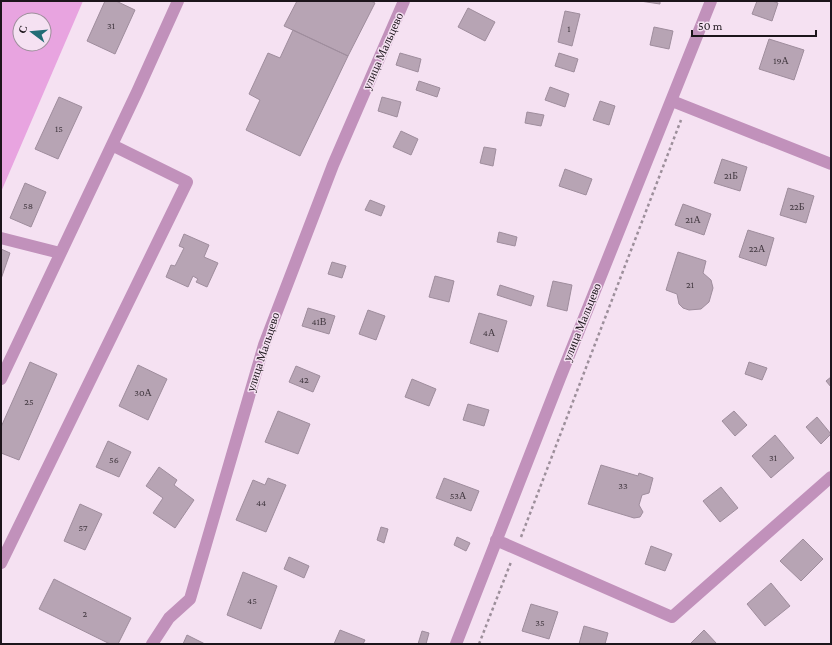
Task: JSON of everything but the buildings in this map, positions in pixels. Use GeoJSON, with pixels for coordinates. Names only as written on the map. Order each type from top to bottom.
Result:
{"type":"FeatureCollection","features":[{"type":"Feature","properties":{"kind":"street"},"geometry":{"type":"LineString","coordinates":[[1,379],[112,145],[178,1]]}},
{"type":"Feature","properties":{"kind":"street","name":"улица Мальцево"},"geometry":{"type":"LineString","coordinates":[[152,644],[169,618],[190,600],[264,345],[333,165],[404,1]]}},
{"type":"Feature","properties":{"kind":"street","name":"улица Мальцево"},"geometry":{"type":"LineString","coordinates":[[456,644],[711,1]]}},
{"type":"Feature","properties":{"kind":"street"},"geometry":{"type":"LineString","coordinates":[[672,101],[831,164]]}},
{"type":"Feature","properties":{"kind":"street"},"geometry":{"type":"LineString","coordinates":[[1,562],[188,182],[112,145]]}},
{"type":"Feature","properties":{"kind":"street"},"geometry":{"type":"LineString","coordinates":[[1,238],[60,254]]}},
{"type":"Feature","properties":{"kind":"street"},"geometry":{"type":"LineString","coordinates":[[496,540],[672,617],[831,477]]}},
{"type":"Feature","properties":{"kind":"path"},"geometry":{"type":"LineString","coordinates":[[479,644],[686,106]]}},
{"type":"Feature","properties":{"kind":"shaded area"},"geometry":{"type":"Polygon","coordinates":[[[1,1],[83,1],[1,192],[1,1]]]}}]}
